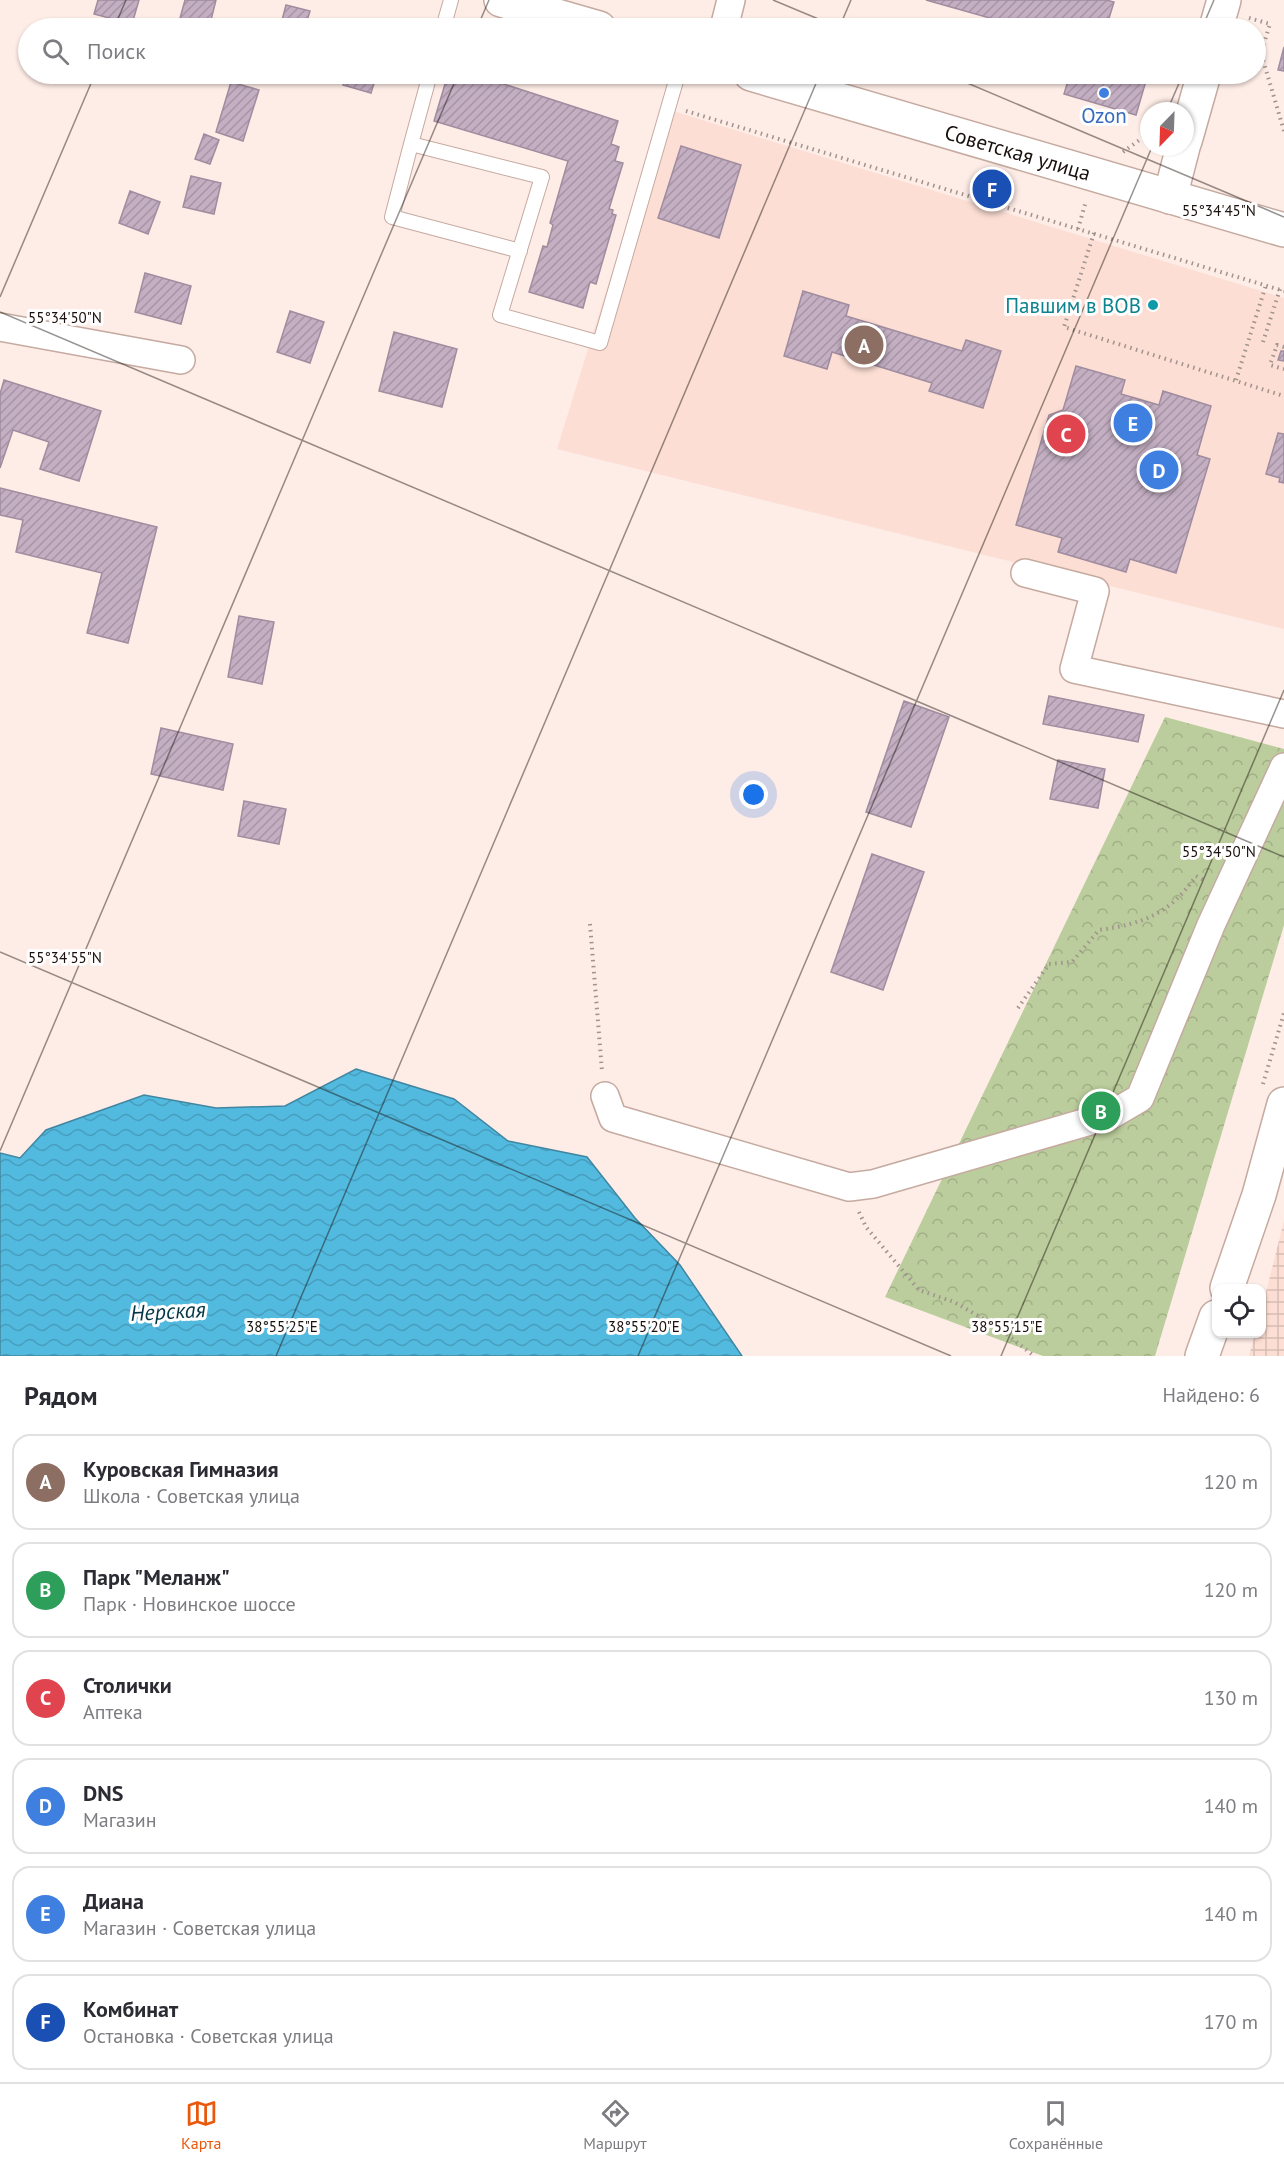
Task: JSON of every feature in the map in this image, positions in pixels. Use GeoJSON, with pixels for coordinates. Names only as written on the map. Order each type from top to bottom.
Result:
{"type":"FeatureCollection","features":[{"type":"Feature","properties":{"kind":"street"},"geometry":{"type":"LineString","coordinates":[[501,0],[563,18]]}},
{"type":"Feature","properties":{"kind":"street"},"geometry":{"type":"LineString","coordinates":[[726,18],[731,0]]}},
{"type":"Feature","properties":{"kind":"street","name":"Советская улица"},"geometry":{"type":"LineString","coordinates":[[786,84],[1284,230]]}},
{"type":"Feature","properties":{"kind":"street"},"geometry":{"type":"LineString","coordinates":[[1194,109],[1201,84]]}},
{"type":"Feature","properties":{"kind":"street"},"geometry":{"type":"LineString","coordinates":[[1170,197],[1181,156]]}},
{"type":"Feature","properties":{"kind":"street"},"geometry":{"type":"LineString","coordinates":[[0,327],[181,360]]}},
{"type":"Feature","properties":{"kind":"street"},"geometry":{"type":"LineString","coordinates":[[1025,573],[1095,591],[1074,669],[1284,714]]}},
{"type":"Feature","properties":{"kind":"street"},"geometry":{"type":"LineString","coordinates":[[605,1096],[613,1118],[849,1187],[873,1184],[1111,1114],[1140,1098],[1227,890],[1284,767]]}},
{"type":"Feature","properties":{"kind":"street"},"geometry":{"type":"LineString","coordinates":[[1228,1284],[1259,1195],[1284,1104]]}},
{"type":"Feature","properties":{"kind":"street"},"geometry":{"type":"LineString","coordinates":[[1202,1356],[1212,1328]]}},
{"type":"Feature","properties":{"kind":"lane"},"geometry":{"type":"LineString","coordinates":[[446,18],[451,0]]}},
{"type":"Feature","properties":{"kind":"lane"},"geometry":{"type":"LineString","coordinates":[[427,84],[392,217],[520,251]]}},
{"type":"Feature","properties":{"kind":"lane"},"geometry":{"type":"LineString","coordinates":[[411,144],[542,177],[500,315],[600,343],[675,84]]}},
{"type":"Feature","properties":{"kind":"path"},"geometry":{"type":"LineString","coordinates":[[1221,13],[1243,18]]}},
{"type":"Feature","properties":{"kind":"path"},"geometry":{"type":"LineString","coordinates":[[1266,23],[1270,24],[1266,36]]}},
{"type":"Feature","properties":{"kind":"path"},"geometry":{"type":"LineString","coordinates":[[1266,69],[1284,131]]}},
{"type":"Feature","properties":{"kind":"path"},"geometry":{"type":"LineString","coordinates":[[668,106],[1282,290],[1263,342]]}},
{"type":"Feature","properties":{"kind":"path"},"geometry":{"type":"LineString","coordinates":[[1094,234],[1064,327],[1284,396]]}},
{"type":"Feature","properties":{"kind":"path"},"geometry":{"type":"LineString","coordinates":[[1236,380],[1266,285]]}},
{"type":"Feature","properties":{"kind":"path"},"geometry":{"type":"LineString","coordinates":[[1284,346],[1277,345],[1270,365],[1284,369]]}},
{"type":"Feature","properties":{"kind":"path"},"geometry":{"type":"LineString","coordinates":[[1018,1008],[1049,964],[1071,962],[1099,930],[1136,925],[1182,898],[1196,876],[1227,890]]}},
{"type":"Feature","properties":{"kind":"path"},"geometry":{"type":"LineString","coordinates":[[590,924],[595,1005],[605,1096]]}},
{"type":"Feature","properties":{"kind":"path"},"geometry":{"type":"LineString","coordinates":[[849,1187],[866,1227],[919,1290],[954,1302],[999,1328],[1034,1356]]}},
{"type":"Feature","properties":{"kind":"shaded area"},"geometry":{"type":"Polygon","coordinates":[[[663,108],[1284,298],[1284,629],[557,449],[663,108]]]}},
{"type":"Feature","properties":{"kind":"shaded area"},"geometry":{"type":"Polygon","coordinates":[[[1284,1221],[1284,1356],[1249,1356],[1254,1338],[1266,1338],[1266,1292],[1284,1221]]]}},
{"type":"Feature","properties":{"kind":"green space"},"geometry":{"type":"Polygon","coordinates":[[[1165,717],[1284,749],[1284,925],[1155,1356],[1043,1356],[885,1297],[1165,717]]]}},
{"type":"Feature","properties":{"kind":"water","name":"Нерская"},"geometry":{"type":"Polygon","coordinates":[[[356,1069],[454,1099],[508,1141],[587,1157],[635,1218],[680,1265],[742,1356],[0,1356],[0,1153],[20,1158],[46,1130],[144,1095],[216,1108],[285,1106],[356,1069]]]}},
{"type":"Feature","properties":{"kind":"building"},"geometry":{"type":"Polygon","coordinates":[[[98,0],[139,0],[134,18],[109,18],[94,14],[98,0]]]}},
{"type":"Feature","properties":{"kind":"building"},"geometry":{"type":"Polygon","coordinates":[[[185,0],[216,0],[212,18],[180,18],[185,0]]]}},
{"type":"Feature","properties":{"kind":"building"},"geometry":{"type":"Polygon","coordinates":[[[926,0],[1106,0],[1114,2],[1109,18],[990,18],[926,0]]]}},
{"type":"Feature","properties":{"kind":"building"},"geometry":{"type":"Polygon","coordinates":[[[286,5],[310,11],[308,18],[283,18],[286,5]]]}},
{"type":"Feature","properties":{"kind":"building"},"geometry":{"type":"Polygon","coordinates":[[[1284,47],[1284,71],[1278,70],[1284,47]]]}},
{"type":"Feature","properties":{"kind":"building"},"geometry":{"type":"Polygon","coordinates":[[[230,84],[259,90],[243,141],[216,132],[230,84]]]}},
{"type":"Feature","properties":{"kind":"building"},"geometry":{"type":"Polygon","coordinates":[[[343,84],[374,84],[371,93],[343,84]]]}},
{"type":"Feature","properties":{"kind":"building"},"geometry":{"type":"Polygon","coordinates":[[[445,84],[504,84],[618,121],[611,144],[619,147],[615,161],[623,163],[609,209],[613,210],[612,214],[616,215],[596,284],[590,282],[583,308],[529,292],[543,246],[547,247],[553,225],[550,223],[568,161],[434,121],[445,84]]]}},
{"type":"Feature","properties":{"kind":"building"},"geometry":{"type":"Polygon","coordinates":[[[1067,84],[1145,84],[1136,115],[1064,94],[1067,84]]]}},
{"type":"Feature","properties":{"kind":"building"},"geometry":{"type":"Polygon","coordinates":[[[204,134],[219,140],[210,164],[195,159],[204,134]]]}},
{"type":"Feature","properties":{"kind":"building"},"geometry":{"type":"Polygon","coordinates":[[[681,146],[741,165],[719,238],[658,218],[681,146]]]}},
{"type":"Feature","properties":{"kind":"building"},"geometry":{"type":"Polygon","coordinates":[[[191,176],[221,183],[214,214],[183,207],[191,176]]]}},
{"type":"Feature","properties":{"kind":"building"},"geometry":{"type":"Polygon","coordinates":[[[130,191],[160,202],[148,234],[119,223],[130,191]]]}},
{"type":"Feature","properties":{"kind":"building"},"geometry":{"type":"Polygon","coordinates":[[[145,273],[191,286],[181,324],[135,312],[145,273]]]}},
{"type":"Feature","properties":{"kind":"building"},"geometry":{"type":"Polygon","coordinates":[[[803,291],[849,305],[846,316],[962,351],[966,340],[1001,351],[983,408],[929,391],[932,383],[832,352],[827,369],[784,356],[803,291]]]}},
{"type":"Feature","properties":{"kind":"building"},"geometry":{"type":"Polygon","coordinates":[[[290,311],[324,322],[310,363],[277,352],[290,311]]]}},
{"type":"Feature","properties":{"kind":"building"},"geometry":{"type":"Polygon","coordinates":[[[394,332],[457,349],[442,407],[379,391],[394,332]]]}},
{"type":"Feature","properties":{"kind":"building"},"geometry":{"type":"Polygon","coordinates":[[[1281,351],[1284,351],[1284,361],[1278,360],[1281,351]]]}},
{"type":"Feature","properties":{"kind":"building"},"geometry":{"type":"Polygon","coordinates":[[[1076,366],[1125,380],[1121,394],[1159,405],[1163,391],[1211,406],[1197,455],[1210,459],[1176,573],[1130,559],[1126,572],[1058,552],[1062,538],[1016,525],[1049,415],[1063,410],[1076,366]]]}},
{"type":"Feature","properties":{"kind":"building"},"geometry":{"type":"Polygon","coordinates":[[[4,380],[101,411],[79,481],[40,469],[49,442],[13,430],[0,468],[0,394],[4,380]]]}},
{"type":"Feature","properties":{"kind":"building"},"geometry":{"type":"Polygon","coordinates":[[[1278,433],[1284,434],[1284,483],[1279,482],[1280,478],[1266,474],[1278,433]]]}},
{"type":"Feature","properties":{"kind":"building"},"geometry":{"type":"Polygon","coordinates":[[[0,488],[157,527],[128,643],[87,633],[102,573],[16,552],[23,520],[0,515],[0,488]]]}},
{"type":"Feature","properties":{"kind":"building"},"geometry":{"type":"Polygon","coordinates":[[[239,616],[274,622],[262,684],[228,677],[239,616]]]}},
{"type":"Feature","properties":{"kind":"building"},"geometry":{"type":"Polygon","coordinates":[[[1049,696],[1144,715],[1138,742],[1043,724],[1049,696]]]}},
{"type":"Feature","properties":{"kind":"building"},"geometry":{"type":"Polygon","coordinates":[[[904,701],[949,717],[911,827],[866,812],[904,701]]]}},
{"type":"Feature","properties":{"kind":"building"},"geometry":{"type":"Polygon","coordinates":[[[161,728],[233,744],[223,790],[151,774],[161,728]]]}},
{"type":"Feature","properties":{"kind":"building"},"geometry":{"type":"Polygon","coordinates":[[[1058,760],[1105,769],[1098,808],[1050,799],[1058,760]]]}},
{"type":"Feature","properties":{"kind":"building"},"geometry":{"type":"Polygon","coordinates":[[[244,801],[286,809],[279,844],[238,836],[244,801]]]}},
{"type":"Feature","properties":{"kind":"building"},"geometry":{"type":"Polygon","coordinates":[[[872,854],[924,872],[883,990],[831,972],[872,854]]]}},
{"type":"Feature","properties":{"kind":"place","name":"Ozon"},"geometry":{"type":"Point","coordinates":[1104,93]}},
{"type":"Feature","properties":{"kind":"place","name":"Комбинат"},"geometry":{"type":"Point","coordinates":[992,189]}},
{"type":"Feature","properties":{"kind":"place","name":"Павшим в ВОВ"},"geometry":{"type":"Point","coordinates":[1153,305]}},
{"type":"Feature","properties":{"kind":"place","name":"Куровская Гимназия"},"geometry":{"type":"Point","coordinates":[864,345]}},
{"type":"Feature","properties":{"kind":"place","name":"Диана"},"geometry":{"type":"Point","coordinates":[1133,423]}},
{"type":"Feature","properties":{"kind":"place","name":"Столички"},"geometry":{"type":"Point","coordinates":[1066,434]}},
{"type":"Feature","properties":{"kind":"place","name":"DNS"},"geometry":{"type":"Point","coordinates":[1159,470]}},
{"type":"Feature","properties":{"kind":"place","name":"Парк \"Меланж\""},"geometry":{"type":"Point","coordinates":[1101,1111]}}]}
